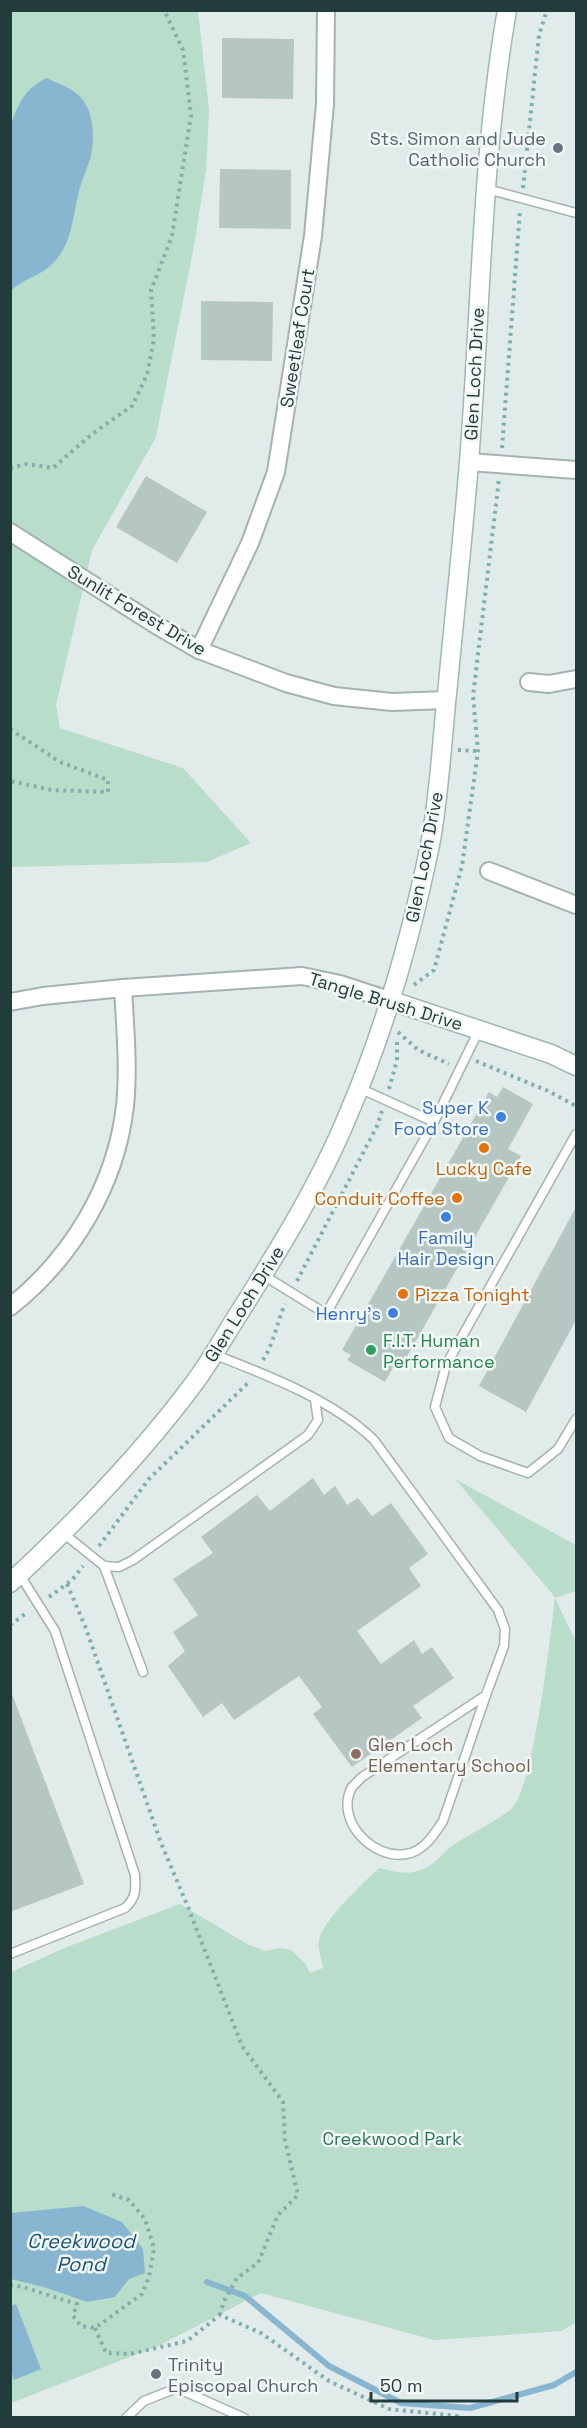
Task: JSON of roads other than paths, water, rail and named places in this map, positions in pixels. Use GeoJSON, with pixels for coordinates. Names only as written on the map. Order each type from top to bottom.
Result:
{"type":"FeatureCollection","features":[{"type":"Feature","properties":{"kind":"street","name":"Sweetleaf Court"},"geometry":{"type":"LineString","coordinates":[[199,650],[250,543],[276,472],[313,236],[325,104],[326,10]]}},
{"type":"Feature","properties":{"kind":"street","name":"Glen Loch Drive"},"geometry":{"type":"LineString","coordinates":[[15,1579],[118,1476],[196,1381],[263,1275],[332,1151],[397,1003],[431,839],[440,769],[469,462],[486,188],[499,55],[507,10]]}},
{"type":"Feature","properties":{"kind":"street"},"geometry":{"type":"LineString","coordinates":[[469,462],[576,470]]}},
{"type":"Feature","properties":{"kind":"street","name":"Sunlit Forest Drive"},"geometry":{"type":"LineString","coordinates":[[10,532],[199,650],[286,683],[334,696],[392,702],[446,700]]}},
{"type":"Feature","properties":{"kind":"street"},"geometry":{"type":"LineString","coordinates":[[529,682],[549,684],[576,679]]}},
{"type":"Feature","properties":{"kind":"street"},"geometry":{"type":"LineString","coordinates":[[489,870],[576,905]]}},
{"type":"Feature","properties":{"kind":"street","name":"Tangle Brush Drive"},"geometry":{"type":"LineString","coordinates":[[10,1002],[123,987],[302,976],[340,984],[551,1054],[576,1066]]}},
{"type":"Feature","properties":{"kind":"street"},"geometry":{"type":"LineString","coordinates":[[10,1307],[52,1269],[77,1236],[97,1202],[116,1153],[125,1107],[127,1061],[123,987]]}},
{"type":"Feature","properties":{"kind":"lane"},"geometry":{"type":"LineString","coordinates":[[486,188],[576,213]]}},
{"type":"Feature","properties":{"kind":"lane"},"geometry":{"type":"LineString","coordinates":[[263,1275],[326,1314],[434,1122],[479,1030]]}},
{"type":"Feature","properties":{"kind":"lane"},"geometry":{"type":"LineString","coordinates":[[359,1088],[434,1122]]}},
{"type":"Feature","properties":{"kind":"lane"},"geometry":{"type":"LineString","coordinates":[[576,1134],[446,1365],[435,1407],[448,1438],[480,1456],[528,1473],[558,1449],[576,1419]]}},
{"type":"Feature","properties":{"kind":"lane"},"geometry":{"type":"LineString","coordinates":[[213,1354],[256,1371],[355,1422],[374,1440],[498,1610],[505,1629],[504,1646],[442,1821],[433,1837],[421,1848],[405,1855],[385,1852],[368,1844],[354,1828],[349,1807],[352,1788],[362,1777],[486,1695]]}},
{"type":"Feature","properties":{"kind":"lane"},"geometry":{"type":"LineString","coordinates":[[104,1566],[119,1567],[133,1560],[296,1446],[316,1427],[318,1420],[315,1400]]}},
{"type":"Feature","properties":{"kind":"lane"},"geometry":{"type":"LineString","coordinates":[[63,1533],[104,1566],[142,1672]]}},
{"type":"Feature","properties":{"kind":"lane"},"geometry":{"type":"LineString","coordinates":[[10,1954],[125,1908],[132,1902],[136,1891],[135,1875],[55,1631],[15,1579]]}},
{"type":"Feature","properties":{"kind":"lane"},"geometry":{"type":"LineString","coordinates":[[128,2415],[144,2401],[177,2388],[244,2418]]}},
{"type":"Feature","properties":{"kind":"lane"},"geometry":{"type":"LineString","coordinates":[[128,2415],[139,2418]]}},
{"type":"Feature","properties":{"kind":"water"},"geometry":{"type":"Polygon","coordinates":[[[47,78],[69,88],[83,100],[91,117],[93,137],[91,156],[65,247],[43,272],[24,281],[11,291],[11,124],[28,91],[47,78]]]}},
{"type":"Feature","properties":{"kind":"water","name":"Creekwood Pond"},"geometry":{"type":"Polygon","coordinates":[[[83,2206],[122,2222],[143,2249],[145,2273],[129,2279],[115,2297],[87,2302],[47,2288],[11,2279],[11,2213],[83,2206]]]}},
{"type":"Feature","properties":{"kind":"water"},"geometry":{"type":"Polygon","coordinates":[[[16,2304],[41,2369],[14,2380],[11,2370],[10,2306],[16,2304]]]}},
{"type":"Feature","properties":{"kind":"waterway"},"geometry":{"type":"LineString","coordinates":[[207,2282],[245,2296],[329,2366],[401,2403],[470,2408],[554,2385],[576,2372]]}},
{"type":"Feature","properties":{"kind":"place","name":"Sts. Simon and Jude Catholic Church"},"geometry":{"type":"Point","coordinates":[558,148]}},
{"type":"Feature","properties":{"kind":"place","name":"Super K Food Store"},"geometry":{"type":"Point","coordinates":[501,1117]}},
{"type":"Feature","properties":{"kind":"place","name":"Lucky Cafe"},"geometry":{"type":"Point","coordinates":[484,1148]}},
{"type":"Feature","properties":{"kind":"place","name":"Conduit Coffee"},"geometry":{"type":"Point","coordinates":[457,1198]}},
{"type":"Feature","properties":{"kind":"place","name":"Family Hair Design"},"geometry":{"type":"Point","coordinates":[446,1217]}},
{"type":"Feature","properties":{"kind":"place","name":"Pizza Tonight"},"geometry":{"type":"Point","coordinates":[403,1294]}},
{"type":"Feature","properties":{"kind":"place","name":"Henry's"},"geometry":{"type":"Point","coordinates":[393,1313]}},
{"type":"Feature","properties":{"kind":"place","name":"F.I.T. Human Performance"},"geometry":{"type":"Point","coordinates":[371,1350]}},
{"type":"Feature","properties":{"kind":"place","name":"Glen Loch Elementary School"},"geometry":{"type":"Point","coordinates":[356,1754]}},
{"type":"Feature","properties":{"kind":"place","name":"Trinity Episcopal Church"},"geometry":{"type":"Point","coordinates":[156,2374]}},
{"type":"Feature","properties":{"kind":"park label","name":"Creekwood Park"},"geometry":{"type":"Point","coordinates":[392,2138]}}]}
